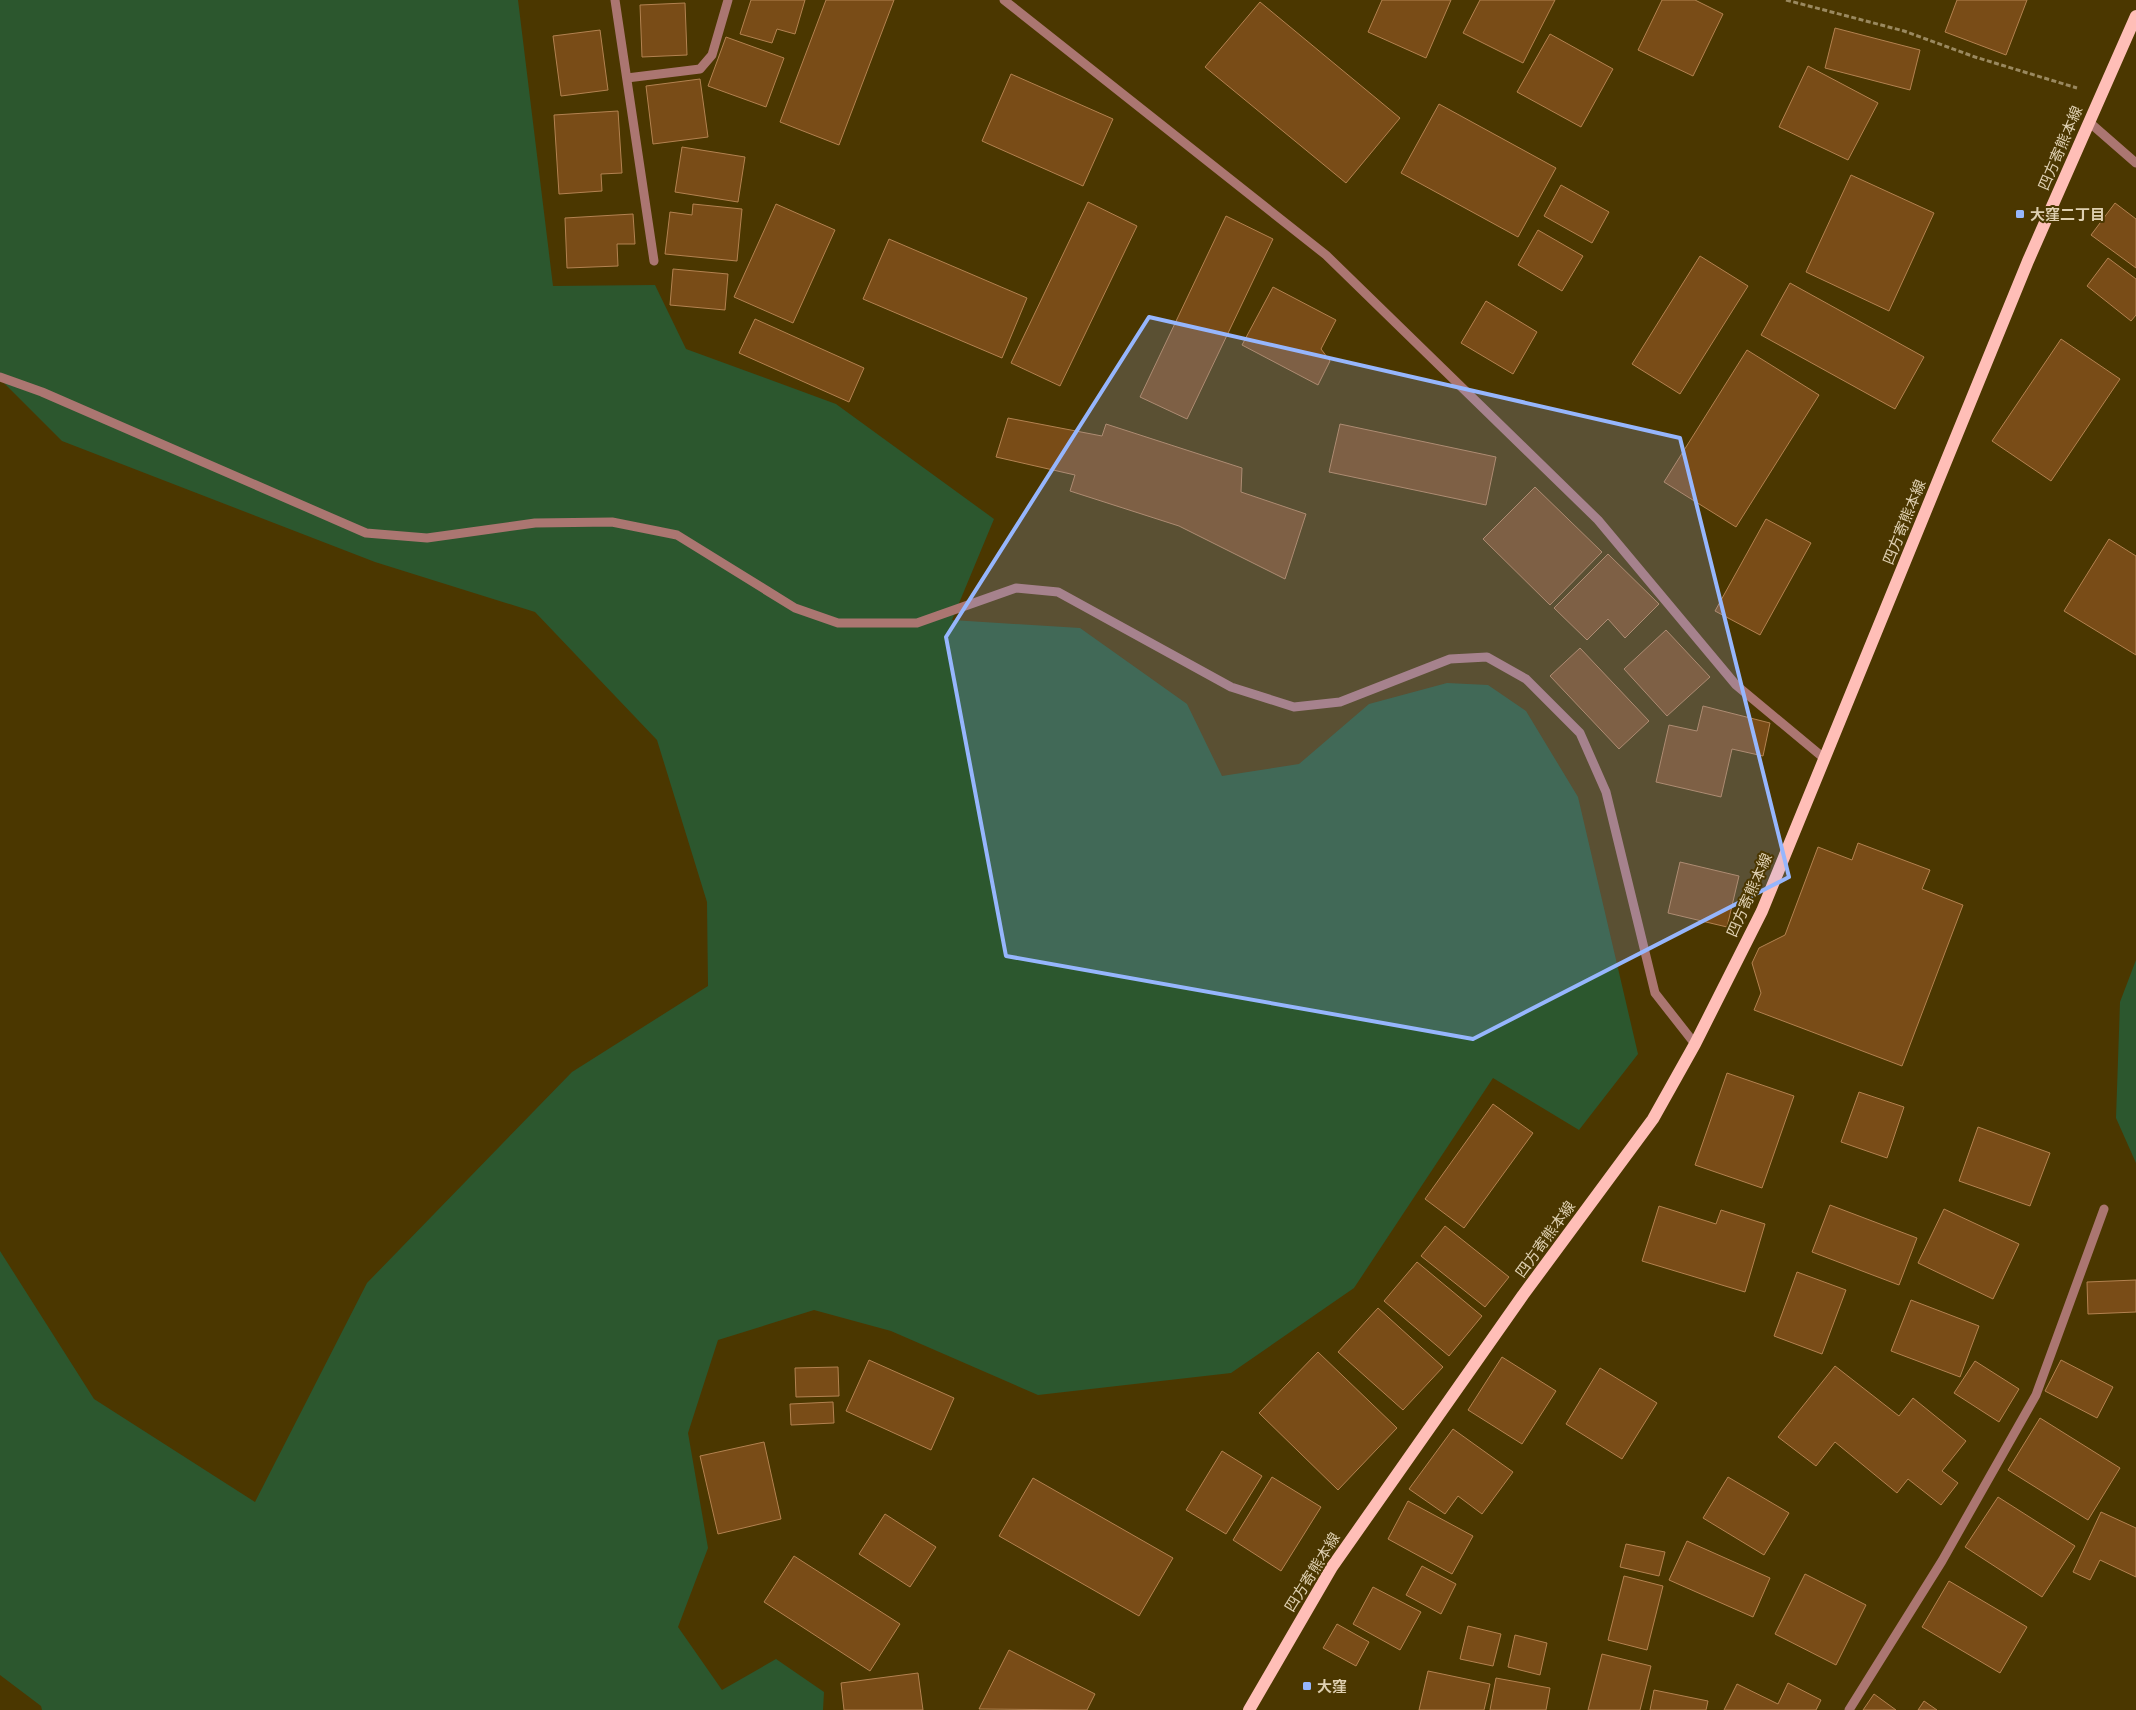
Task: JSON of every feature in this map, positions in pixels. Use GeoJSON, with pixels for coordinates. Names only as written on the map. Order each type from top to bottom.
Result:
{"type":"FeatureCollection","features":[{"type":"Feature","properties":{"kind":"main road","name":"四方寄熊本線"},"geometry":{"type":"LineString","coordinates":[[1249,1710],[1332,1567],[1524,1295],[1654,1119],[1695,1044],[1762,911],[2028,262],[2136,16]]}},
{"type":"Feature","properties":{"kind":"street"},"geometry":{"type":"LineString","coordinates":[[615,0],[654,261]]}},
{"type":"Feature","properties":{"kind":"street"},"geometry":{"type":"LineString","coordinates":[[627,78],[700,69],[712,56],[728,0]]}},
{"type":"Feature","properties":{"kind":"street"},"geometry":{"type":"LineString","coordinates":[[1004,0],[1326,255],[1598,520],[1736,685],[1825,759]]}},
{"type":"Feature","properties":{"kind":"street"},"geometry":{"type":"LineString","coordinates":[[2089,122],[2136,164]]}},
{"type":"Feature","properties":{"kind":"street"},"geometry":{"type":"LineString","coordinates":[[0,377],[42,392],[366,533],[427,538],[535,523],[612,522],[677,535],[795,608],[838,623],[917,624],[1016,588],[1058,592],[1231,686],[1294,707],[1340,702],[1450,659],[1487,657],[1526,679],[1580,733],[1606,792],[1655,993],[1695,1044]]}},
{"type":"Feature","properties":{"kind":"street"},"geometry":{"type":"LineString","coordinates":[[1849,1710],[1942,1561],[2036,1395],[2104,1209]]}},
{"type":"Feature","properties":{"kind":"path"},"geometry":{"type":"LineString","coordinates":[[1786,0],[1904,31],[1975,57],[2100,95]]}},
{"type":"Feature","properties":{"kind":"highlighted area"},"geometry":{"type":"Polygon","coordinates":[[[1149,317],[1680,438],[1789,877],[1473,1039],[1006,956],[946,637],[1149,317]]]}},
{"type":"Feature","properties":{"kind":"green space"},"geometry":{"type":"Polygon","coordinates":[[[0,0],[518,0],[553,286],[655,285],[686,349],[836,404],[994,519],[952,620],[1080,628],[1187,704],[1222,776],[1299,764],[1369,704],[1447,683],[1488,685],[1526,711],[1578,797],[1638,1054],[1579,1130],[1493,1078],[1354,1288],[1231,1373],[1038,1395],[891,1331],[814,1310],[718,1340],[688,1433],[708,1548],[678,1627],[722,1690],[776,1659],[824,1692],[823,1710],[42,1710],[41,1706],[0,1675],[0,1251],[94,1399],[255,1502],[367,1283],[572,1072],[708,986],[707,902],[657,740],[535,612],[375,562],[62,441],[0,379],[0,0]]]}},
{"type":"Feature","properties":{"kind":"green space"},"geometry":{"type":"Polygon","coordinates":[[[2136,960],[2136,1163],[2116,1118],[2120,1002],[2136,960]]]}},
{"type":"Feature","properties":{"kind":"building"},"geometry":{"type":"Polygon","coordinates":[[[751,0],[805,0],[795,34],[777,29],[772,43],[740,34],[751,0]]]}},
{"type":"Feature","properties":{"kind":"building"},"geometry":{"type":"Polygon","coordinates":[[[826,0],[894,0],[839,145],[780,122],[826,0]]]}},
{"type":"Feature","properties":{"kind":"building"},"geometry":{"type":"Polygon","coordinates":[[[1382,0],[1451,0],[1426,58],[1368,32],[1382,0]]]}},
{"type":"Feature","properties":{"kind":"building"},"geometry":{"type":"Polygon","coordinates":[[[1480,0],[1555,0],[1523,63],[1463,33],[1480,0]]]}},
{"type":"Feature","properties":{"kind":"building"},"geometry":{"type":"Polygon","coordinates":[[[1662,0],[1695,0],[1723,14],[1693,76],[1638,50],[1662,0]]]}},
{"type":"Feature","properties":{"kind":"building"},"geometry":{"type":"Polygon","coordinates":[[[1957,0],[2027,0],[2006,55],[1945,32],[1957,0]]]}},
{"type":"Feature","properties":{"kind":"building"},"geometry":{"type":"Polygon","coordinates":[[[1260,2],[1400,118],[1346,183],[1205,67],[1260,2]]]}},
{"type":"Feature","properties":{"kind":"building"},"geometry":{"type":"Polygon","coordinates":[[[685,3],[687,55],[642,57],[640,5],[685,3]]]}},
{"type":"Feature","properties":{"kind":"building"},"geometry":{"type":"Polygon","coordinates":[[[1835,28],[1920,50],[1910,90],[1825,68],[1835,28]]]}},
{"type":"Feature","properties":{"kind":"building"},"geometry":{"type":"Polygon","coordinates":[[[600,30],[608,90],[561,96],[553,36],[600,30]]]}},
{"type":"Feature","properties":{"kind":"building"},"geometry":{"type":"Polygon","coordinates":[[[1550,34],[1613,69],[1581,127],[1517,92],[1550,34]]]}},
{"type":"Feature","properties":{"kind":"building"},"geometry":{"type":"Polygon","coordinates":[[[726,37],[784,58],[766,107],[708,86],[726,37]]]}},
{"type":"Feature","properties":{"kind":"building"},"geometry":{"type":"Polygon","coordinates":[[[1808,66],[1878,103],[1848,160],[1779,127],[1808,66]]]}},
{"type":"Feature","properties":{"kind":"building"},"geometry":{"type":"Polygon","coordinates":[[[1011,74],[1113,119],[1083,186],[982,141],[1011,74]]]}},
{"type":"Feature","properties":{"kind":"building"},"geometry":{"type":"Polygon","coordinates":[[[700,79],[708,137],[653,144],[646,86],[700,79]]]}},
{"type":"Feature","properties":{"kind":"building"},"geometry":{"type":"Polygon","coordinates":[[[1439,104],[1556,168],[1518,237],[1401,173],[1439,104]]]}},
{"type":"Feature","properties":{"kind":"building"},"geometry":{"type":"Polygon","coordinates":[[[618,111],[622,173],[601,174],[602,191],[559,194],[554,115],[618,111]]]}},
{"type":"Feature","properties":{"kind":"building"},"geometry":{"type":"Polygon","coordinates":[[[682,147],[745,157],[738,202],[675,192],[682,147]]]}},
{"type":"Feature","properties":{"kind":"building"},"geometry":{"type":"Polygon","coordinates":[[[1851,175],[1934,213],[1889,311],[1806,272],[1851,175]]]}},
{"type":"Feature","properties":{"kind":"building"},"geometry":{"type":"Polygon","coordinates":[[[1561,185],[1609,212],[1592,243],[1544,216],[1561,185]]]}},
{"type":"Feature","properties":{"kind":"building"},"geometry":{"type":"Polygon","coordinates":[[[1088,202],[1137,226],[1060,386],[1011,363],[1088,202]]]}},
{"type":"Feature","properties":{"kind":"building"},"geometry":{"type":"Polygon","coordinates":[[[2115,203],[2136,219],[2136,268],[2091,235],[2115,203]]]}},
{"type":"Feature","properties":{"kind":"building"},"geometry":{"type":"Polygon","coordinates":[[[693,204],[742,209],[737,261],[665,254],[670,212],[692,215],[693,204]]]}},
{"type":"Feature","properties":{"kind":"building"},"geometry":{"type":"Polygon","coordinates":[[[776,204],[835,230],[793,323],[734,297],[776,204]]]}},
{"type":"Feature","properties":{"kind":"building"},"geometry":{"type":"Polygon","coordinates":[[[633,214],[635,244],[617,244],[618,266],[567,268],[565,218],[633,214]]]}},
{"type":"Feature","properties":{"kind":"building"},"geometry":{"type":"Polygon","coordinates":[[[1226,216],[1273,239],[1187,419],[1140,397],[1226,216]]]}},
{"type":"Feature","properties":{"kind":"building"},"geometry":{"type":"Polygon","coordinates":[[[1538,230],[1583,256],[1562,291],[1518,265],[1538,230]]]}},
{"type":"Feature","properties":{"kind":"building"},"geometry":{"type":"Polygon","coordinates":[[[889,239],[1027,298],[1002,358],[863,299],[889,239]]]}},
{"type":"Feature","properties":{"kind":"building"},"geometry":{"type":"Polygon","coordinates":[[[1700,256],[1748,286],[1680,394],[1632,364],[1700,256]]]}},
{"type":"Feature","properties":{"kind":"building"},"geometry":{"type":"Polygon","coordinates":[[[2108,258],[2136,279],[2136,315],[2131,321],[2087,286],[2108,258]]]}},
{"type":"Feature","properties":{"kind":"building"},"geometry":{"type":"Polygon","coordinates":[[[673,269],[728,274],[725,310],[670,305],[673,269]]]}},
{"type":"Feature","properties":{"kind":"building"},"geometry":{"type":"Polygon","coordinates":[[[1790,283],[1924,357],[1895,409],[1761,335],[1790,283]]]}},
{"type":"Feature","properties":{"kind":"building"},"geometry":{"type":"Polygon","coordinates":[[[1273,287],[1336,320],[1321,349],[1330,361],[1318,385],[1242,345],[1273,287]]]}},
{"type":"Feature","properties":{"kind":"building"},"geometry":{"type":"Polygon","coordinates":[[[1486,301],[1537,332],[1513,374],[1461,343],[1486,301]]]}},
{"type":"Feature","properties":{"kind":"building"},"geometry":{"type":"Polygon","coordinates":[[[755,319],[864,368],[849,402],[739,353],[755,319]]]}},
{"type":"Feature","properties":{"kind":"building"},"geometry":{"type":"Polygon","coordinates":[[[2061,339],[2120,379],[2051,481],[1992,441],[2061,339]]]}},
{"type":"Feature","properties":{"kind":"building"},"geometry":{"type":"Polygon","coordinates":[[[1747,350],[1819,395],[1736,527],[1664,482],[1747,350]]]}},
{"type":"Feature","properties":{"kind":"building"},"geometry":{"type":"Polygon","coordinates":[[[1008,418],[1102,436],[1106,424],[1242,468],[1241,492],[1306,514],[1285,579],[1179,526],[1070,491],[1075,475],[996,457],[1008,418]]]}},
{"type":"Feature","properties":{"kind":"building"},"geometry":{"type":"Polygon","coordinates":[[[1340,424],[1496,457],[1486,505],[1329,472],[1340,424]]]}},
{"type":"Feature","properties":{"kind":"building"},"geometry":{"type":"Polygon","coordinates":[[[1535,487],[1602,552],[1550,605],[1483,539],[1535,487]]]}},
{"type":"Feature","properties":{"kind":"building"},"geometry":{"type":"Polygon","coordinates":[[[1766,519],[1811,543],[1760,635],[1715,611],[1766,519]]]}},
{"type":"Feature","properties":{"kind":"building"},"geometry":{"type":"Polygon","coordinates":[[[2109,539],[2136,556],[2136,655],[2064,611],[2109,539]]]}},
{"type":"Feature","properties":{"kind":"building"},"geometry":{"type":"Polygon","coordinates":[[[1608,554],[1659,604],[1625,638],[1608,619],[1587,640],[1554,608],[1608,554]]]}},
{"type":"Feature","properties":{"kind":"building"},"geometry":{"type":"Polygon","coordinates":[[[1666,630],[1710,677],[1667,716],[1624,669],[1666,630]]]}},
{"type":"Feature","properties":{"kind":"building"},"geometry":{"type":"Polygon","coordinates":[[[1580,648],[1649,721],[1619,749],[1550,676],[1580,648]]]}},
{"type":"Feature","properties":{"kind":"building"},"geometry":{"type":"Polygon","coordinates":[[[1703,706],[1770,723],[1763,756],[1732,749],[1721,797],[1656,782],[1669,725],[1697,731],[1703,706]]]}},
{"type":"Feature","properties":{"kind":"building"},"geometry":{"type":"Polygon","coordinates":[[[1858,843],[1930,870],[1922,889],[1963,905],[1902,1066],[1754,1010],[1761,993],[1752,963],[1759,948],[1785,935],[1818,847],[1852,860],[1858,843]]]}},
{"type":"Feature","properties":{"kind":"building"},"geometry":{"type":"Polygon","coordinates":[[[1680,862],[1739,876],[1727,927],[1668,913],[1680,862]]]}},
{"type":"Feature","properties":{"kind":"building"},"geometry":{"type":"Polygon","coordinates":[[[1727,1073],[1794,1096],[1762,1188],[1695,1165],[1727,1073]]]}},
{"type":"Feature","properties":{"kind":"building"},"geometry":{"type":"Polygon","coordinates":[[[1859,1092],[1904,1107],[1887,1158],[1841,1142],[1859,1092]]]}},
{"type":"Feature","properties":{"kind":"building"},"geometry":{"type":"Polygon","coordinates":[[[1493,1104],[1533,1133],[1464,1228],[1425,1199],[1493,1104]]]}},
{"type":"Feature","properties":{"kind":"building"},"geometry":{"type":"Polygon","coordinates":[[[1978,1127],[2050,1153],[2030,1206],[1959,1181],[1978,1127]]]}},
{"type":"Feature","properties":{"kind":"building"},"geometry":{"type":"Polygon","coordinates":[[[1830,1205],[1917,1238],[1899,1285],[1812,1252],[1830,1205]]]}},
{"type":"Feature","properties":{"kind":"building"},"geometry":{"type":"Polygon","coordinates":[[[1659,1206],[1716,1224],[1721,1210],[1765,1224],[1745,1292],[1642,1261],[1659,1206]]]}},
{"type":"Feature","properties":{"kind":"building"},"geometry":{"type":"Polygon","coordinates":[[[1944,1209],[2019,1244],[1993,1299],[1918,1263],[1944,1209]]]}},
{"type":"Feature","properties":{"kind":"building"},"geometry":{"type":"Polygon","coordinates":[[[1445,1226],[1509,1277],[1485,1307],[1421,1256],[1445,1226]]]}},
{"type":"Feature","properties":{"kind":"building"},"geometry":{"type":"Polygon","coordinates":[[[1417,1262],[1482,1316],[1449,1356],[1384,1301],[1417,1262]]]}},
{"type":"Feature","properties":{"kind":"building"},"geometry":{"type":"Polygon","coordinates":[[[1797,1272],[1846,1290],[1822,1354],[1774,1336],[1797,1272]]]}},
{"type":"Feature","properties":{"kind":"building"},"geometry":{"type":"Polygon","coordinates":[[[2136,1280],[2136,1312],[2088,1314],[2087,1282],[2136,1280]]]}},
{"type":"Feature","properties":{"kind":"building"},"geometry":{"type":"Polygon","coordinates":[[[1911,1300],[1979,1326],[1960,1377],[1891,1351],[1911,1300]]]}},
{"type":"Feature","properties":{"kind":"building"},"geometry":{"type":"Polygon","coordinates":[[[1378,1308],[1443,1367],[1403,1410],[1338,1352],[1378,1308]]]}},
{"type":"Feature","properties":{"kind":"building"},"geometry":{"type":"Polygon","coordinates":[[[1318,1352],[1397,1428],[1338,1490],[1259,1413],[1318,1352]]]}},
{"type":"Feature","properties":{"kind":"building"},"geometry":{"type":"Polygon","coordinates":[[[1502,1357],[1556,1391],[1522,1444],[1468,1410],[1502,1357]]]}},
{"type":"Feature","properties":{"kind":"building"},"geometry":{"type":"Polygon","coordinates":[[[869,1360],[954,1398],[931,1450],[846,1411],[869,1360]]]}},
{"type":"Feature","properties":{"kind":"building"},"geometry":{"type":"Polygon","coordinates":[[[2061,1360],[2113,1387],[2097,1418],[2045,1391],[2061,1360]]]}},
{"type":"Feature","properties":{"kind":"building"},"geometry":{"type":"Polygon","coordinates":[[[1975,1361],[2019,1389],[1999,1422],[1954,1393],[1975,1361]]]}},
{"type":"Feature","properties":{"kind":"building"},"geometry":{"type":"Polygon","coordinates":[[[1835,1366],[1899,1416],[1913,1398],[1966,1441],[1942,1471],[1958,1483],[1941,1505],[1908,1479],[1897,1493],[1835,1442],[1816,1466],[1778,1437],[1835,1366]]]}},
{"type":"Feature","properties":{"kind":"building"},"geometry":{"type":"Polygon","coordinates":[[[838,1367],[839,1396],[796,1397],[795,1368],[838,1367]]]}},
{"type":"Feature","properties":{"kind":"building"},"geometry":{"type":"Polygon","coordinates":[[[1600,1368],[1657,1403],[1622,1459],[1566,1424],[1600,1368]]]}},
{"type":"Feature","properties":{"kind":"building"},"geometry":{"type":"Polygon","coordinates":[[[833,1402],[834,1423],[791,1425],[790,1404],[833,1402]]]}},
{"type":"Feature","properties":{"kind":"building"},"geometry":{"type":"Polygon","coordinates":[[[2040,1418],[2120,1468],[2088,1520],[2008,1470],[2040,1418]]]}},
{"type":"Feature","properties":{"kind":"building"},"geometry":{"type":"Polygon","coordinates":[[[1453,1429],[1513,1472],[1482,1514],[1458,1496],[1445,1514],[1409,1489],[1453,1429]]]}},
{"type":"Feature","properties":{"kind":"building"},"geometry":{"type":"Polygon","coordinates":[[[764,1442],[781,1519],[718,1534],[700,1456],[764,1442]]]}},
{"type":"Feature","properties":{"kind":"building"},"geometry":{"type":"Polygon","coordinates":[[[1222,1451],[1262,1476],[1226,1534],[1186,1510],[1222,1451]]]}},
{"type":"Feature","properties":{"kind":"building"},"geometry":{"type":"Polygon","coordinates":[[[1272,1477],[1321,1507],[1281,1571],[1233,1540],[1272,1477]]]}},
{"type":"Feature","properties":{"kind":"building"},"geometry":{"type":"Polygon","coordinates":[[[1728,1477],[1789,1513],[1764,1555],[1703,1518],[1728,1477]]]}},
{"type":"Feature","properties":{"kind":"building"},"geometry":{"type":"Polygon","coordinates":[[[1033,1478],[1173,1558],[1139,1616],[999,1536],[1033,1478]]]}},
{"type":"Feature","properties":{"kind":"building"},"geometry":{"type":"Polygon","coordinates":[[[1998,1497],[2075,1546],[2042,1597],[1965,1547],[1998,1497]]]}},
{"type":"Feature","properties":{"kind":"building"},"geometry":{"type":"Polygon","coordinates":[[[1408,1501],[1473,1536],[1452,1574],[1388,1539],[1408,1501]]]}},
{"type":"Feature","properties":{"kind":"building"},"geometry":{"type":"Polygon","coordinates":[[[2101,1512],[2136,1528],[2136,1577],[2100,1560],[2090,1580],[2073,1572],[2101,1512]]]}},
{"type":"Feature","properties":{"kind":"building"},"geometry":{"type":"Polygon","coordinates":[[[885,1514],[936,1547],[910,1587],[859,1554],[885,1514]]]}},
{"type":"Feature","properties":{"kind":"building"},"geometry":{"type":"Polygon","coordinates":[[[1687,1541],[1770,1578],[1753,1617],[1669,1580],[1687,1541]]]}},
{"type":"Feature","properties":{"kind":"building"},"geometry":{"type":"Polygon","coordinates":[[[1626,1544],[1665,1552],[1659,1576],[1620,1567],[1626,1544]]]}},
{"type":"Feature","properties":{"kind":"building"},"geometry":{"type":"Polygon","coordinates":[[[794,1556],[900,1624],[870,1671],[764,1602],[794,1556]]]}},
{"type":"Feature","properties":{"kind":"building"},"geometry":{"type":"Polygon","coordinates":[[[1422,1566],[1456,1584],[1441,1614],[1406,1595],[1422,1566]]]}},
{"type":"Feature","properties":{"kind":"building"},"geometry":{"type":"Polygon","coordinates":[[[1805,1574],[1866,1605],[1836,1665],[1775,1634],[1805,1574]]]}},
{"type":"Feature","properties":{"kind":"building"},"geometry":{"type":"Polygon","coordinates":[[[1624,1576],[1663,1586],[1647,1650],[1608,1640],[1624,1576]]]}},
{"type":"Feature","properties":{"kind":"building"},"geometry":{"type":"Polygon","coordinates":[[[1949,1581],[2027,1627],[2000,1673],[1922,1627],[1949,1581]]]}},
{"type":"Feature","properties":{"kind":"building"},"geometry":{"type":"Polygon","coordinates":[[[1373,1587],[1421,1612],[1400,1650],[1353,1624],[1373,1587]]]}},
{"type":"Feature","properties":{"kind":"building"},"geometry":{"type":"Polygon","coordinates":[[[1337,1624],[1369,1642],[1356,1666],[1323,1648],[1337,1624]]]}},
{"type":"Feature","properties":{"kind":"building"},"geometry":{"type":"Polygon","coordinates":[[[1468,1626],[1501,1634],[1493,1666],[1460,1659],[1468,1626]]]}},
{"type":"Feature","properties":{"kind":"building"},"geometry":{"type":"Polygon","coordinates":[[[1515,1635],[1547,1643],[1540,1675],[1508,1667],[1515,1635]]]}},
{"type":"Feature","properties":{"kind":"building"},"geometry":{"type":"Polygon","coordinates":[[[1009,1650],[1095,1694],[1087,1710],[979,1709],[1009,1650]]]}},
{"type":"Feature","properties":{"kind":"building"},"geometry":{"type":"Polygon","coordinates":[[[1602,1654],[1651,1666],[1640,1710],[1588,1710],[1602,1654]]]}},
{"type":"Feature","properties":{"kind":"building"},"geometry":{"type":"Polygon","coordinates":[[[1428,1671],[1490,1684],[1484,1710],[1419,1710],[1428,1671]]]}},
{"type":"Feature","properties":{"kind":"building"},"geometry":{"type":"Polygon","coordinates":[[[918,1673],[923,1710],[844,1710],[841,1683],[918,1673]]]}},
{"type":"Feature","properties":{"kind":"building"},"geometry":{"type":"Polygon","coordinates":[[[1496,1678],[1550,1688],[1546,1710],[1490,1710],[1496,1678]]]}},
{"type":"Feature","properties":{"kind":"building"},"geometry":{"type":"Polygon","coordinates":[[[1788,1683],[1821,1700],[1816,1710],[1724,1710],[1737,1684],[1778,1704],[1788,1683]]]}},
{"type":"Feature","properties":{"kind":"building"},"geometry":{"type":"Polygon","coordinates":[[[1654,1690],[1708,1701],[1706,1710],[1650,1710],[1654,1690]]]}},
{"type":"Feature","properties":{"kind":"building"},"geometry":{"type":"Polygon","coordinates":[[[1874,1694],[1896,1710],[1863,1710],[1874,1694]]]}},
{"type":"Feature","properties":{"kind":"building"},"geometry":{"type":"Polygon","coordinates":[[[1924,1701],[1937,1710],[1918,1710],[1924,1701]]]}},
{"type":"Feature","properties":{"kind":"place","name":"大窪二丁目"},"geometry":{"type":"Point","coordinates":[2020,214]}},
{"type":"Feature","properties":{"kind":"place","name":"大窪"},"geometry":{"type":"Point","coordinates":[1307,1686]}}]}
